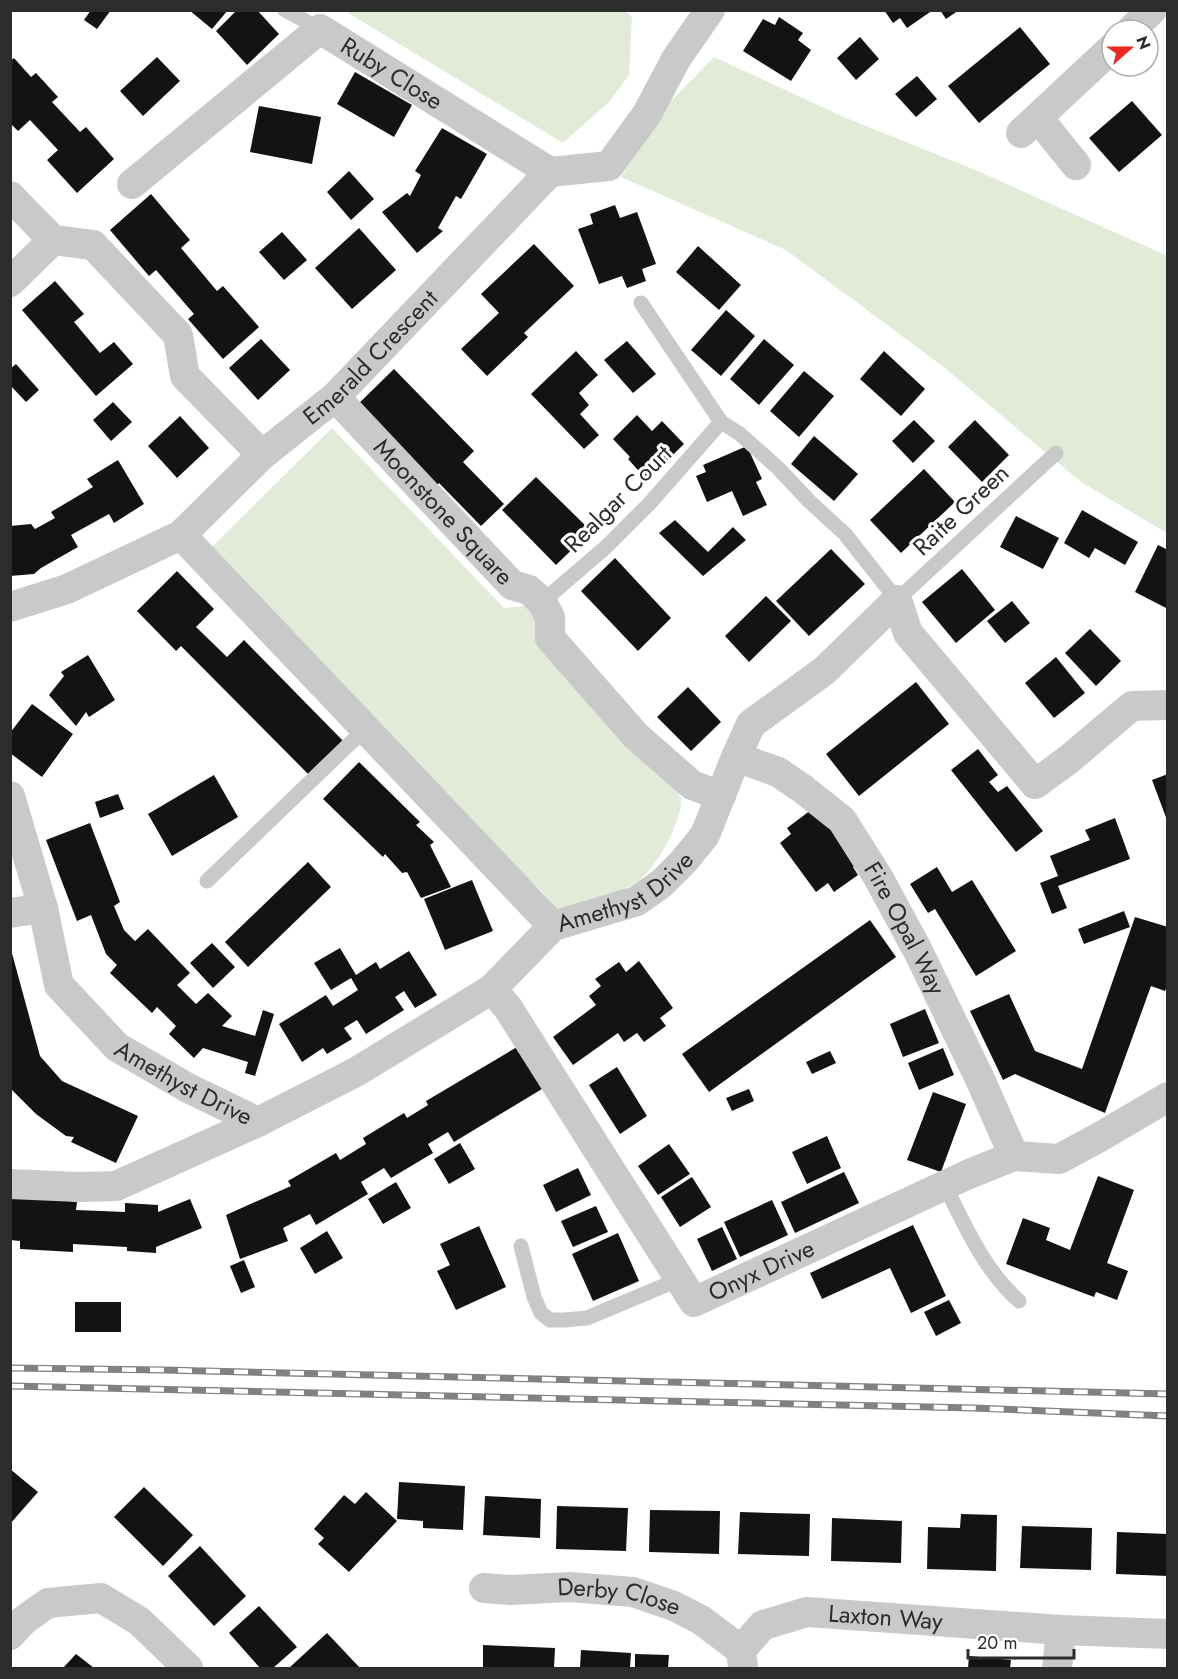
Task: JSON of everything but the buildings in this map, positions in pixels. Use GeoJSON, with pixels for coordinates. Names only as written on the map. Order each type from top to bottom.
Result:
{"type":"FeatureCollection","features":[{"type":"Feature","properties":{"kind":"street"},"geometry":{"type":"LineString","coordinates":[[550,172],[609,166],[647,114],[701,14]]}},
{"type":"Feature","properties":{"kind":"street","name":"Ruby Close"},"geometry":{"type":"LineString","coordinates":[[132,184],[320,29],[550,172]]}},
{"type":"Feature","properties":{"kind":"street"},"geometry":{"type":"LineString","coordinates":[[1076,165],[1030,126],[1100,59]]}},
{"type":"Feature","properties":{"kind":"street","name":"Emerald Crescent"},"geometry":{"type":"LineString","coordinates":[[10,607],[67,589],[181,535],[262,455],[335,397],[550,172]]}},
{"type":"Feature","properties":{"kind":"street"},"geometry":{"type":"LineString","coordinates":[[10,196],[53,240],[93,245],[178,335],[185,376],[262,455]]}},
{"type":"Feature","properties":{"kind":"street"},"geometry":{"type":"LineString","coordinates":[[10,282],[53,240]]}},
{"type":"Feature","properties":{"kind":"street","name":"Moonstone Square"},"geometry":{"type":"LineString","coordinates":[[335,397],[512,585],[529,590],[542,602]]}},
{"type":"Feature","properties":{"kind":"street"},"geometry":{"type":"LineString","coordinates":[[181,535],[553,926]]}},
{"type":"Feature","properties":{"kind":"street"},"geometry":{"type":"LineString","coordinates":[[897,600],[908,633],[1035,784],[1068,760],[1132,706],[1167,705]]}},
{"type":"Feature","properties":{"kind":"street","name":"Amethyst Drive"},"geometry":{"type":"LineString","coordinates":[[10,796],[43,908],[59,985],[117,1047],[188,1088],[258,1122],[356,1072],[492,989],[553,926],[637,901],[662,883],[705,836],[735,757],[751,724],[824,671],[897,600]]}},
{"type":"Feature","properties":{"kind":"street"},"geometry":{"type":"LineString","coordinates":[[542,602],[550,617],[550,638],[636,736],[692,785],[721,796]]}},
{"type":"Feature","properties":{"kind":"street","name":"Fire Opal Way"},"geometry":{"type":"LineString","coordinates":[[735,757],[778,772],[842,820],[878,877],[918,951],[979,1077],[1014,1156]]}},
{"type":"Feature","properties":{"kind":"street"},"geometry":{"type":"LineString","coordinates":[[10,913],[43,908]]}},
{"type":"Feature","properties":{"kind":"street","name":"Onyx Drive"},"geometry":{"type":"LineString","coordinates":[[492,989],[508,1008],[694,1302],[1014,1156],[1059,1159],[1167,1097]]}},
{"type":"Feature","properties":{"kind":"street"},"geometry":{"type":"LineString","coordinates":[[10,1184],[116,1186],[258,1122]]}},
{"type":"Feature","properties":{"kind":"street","name":"Derby Close"},"geometry":{"type":"LineString","coordinates":[[483,1588],[511,1590],[570,1587],[633,1592],[674,1606],[701,1620],[742,1659]]}},
{"type":"Feature","properties":{"kind":"street"},"geometry":{"type":"LineString","coordinates":[[10,1635],[24,1620],[48,1603],[101,1598],[140,1621],[188,1668]]}},
{"type":"Feature","properties":{"kind":"street","name":"Laxton Way"},"geometry":{"type":"LineString","coordinates":[[742,1659],[763,1625],[807,1612],[1061,1630],[1167,1634]]}},
{"type":"Feature","properties":{"kind":"street"},"geometry":{"type":"LineString","coordinates":[[1057,1668],[1061,1630]]}},
{"type":"Feature","properties":{"kind":"lane"},"geometry":{"type":"LineString","coordinates":[[285,10],[320,29]]}},
{"type":"Feature","properties":{"kind":"lane"},"geometry":{"type":"LineString","coordinates":[[641,303],[721,422],[740,434],[778,468],[845,534],[897,600]]}},
{"type":"Feature","properties":{"kind":"lane","name":"Realgar Court"},"geometry":{"type":"LineString","coordinates":[[542,602],[606,548],[721,422]]}},
{"type":"Feature","properties":{"kind":"lane","name":"Raite Green"},"geometry":{"type":"LineString","coordinates":[[897,600],[1056,453]]}},
{"type":"Feature","properties":{"kind":"lane"},"geometry":{"type":"LineString","coordinates":[[207,881],[365,729]]}},
{"type":"Feature","properties":{"kind":"lane"},"geometry":{"type":"LineString","coordinates":[[945,1186],[989,1269],[1004,1288],[1019,1301]]}},
{"type":"Feature","properties":{"kind":"lane"},"geometry":{"type":"LineString","coordinates":[[521,1246],[534,1297],[541,1313],[550,1320],[587,1318],[680,1278]]}},
{"type":"Feature","properties":{"kind":"green space"},"geometry":{"type":"Polygon","coordinates":[[[345,11],[625,11],[632,17],[629,75],[609,102],[563,143],[345,11]]]}},
{"type":"Feature","properties":{"kind":"green space"},"geometry":{"type":"Polygon","coordinates":[[[714,57],[844,117],[973,169],[1168,256],[1167,533],[1081,482],[941,365],[786,250],[621,177],[662,110],[714,57]]]}},
{"type":"Feature","properties":{"kind":"green space"},"geometry":{"type":"Polygon","coordinates":[[[332,428],[504,608],[525,606],[537,618],[681,797],[679,815],[665,847],[656,862],[639,881],[604,897],[552,910],[546,905],[545,894],[504,859],[208,551],[332,428]]]}},
{"type":"Feature","properties":{"kind":"railway"},"geometry":{"type":"LineString","coordinates":[[10,1368],[1168,1394]]}},
{"type":"Feature","properties":{"kind":"railway"},"geometry":{"type":"LineString","coordinates":[[10,1386],[973,1408],[1168,1416]]}}]}
